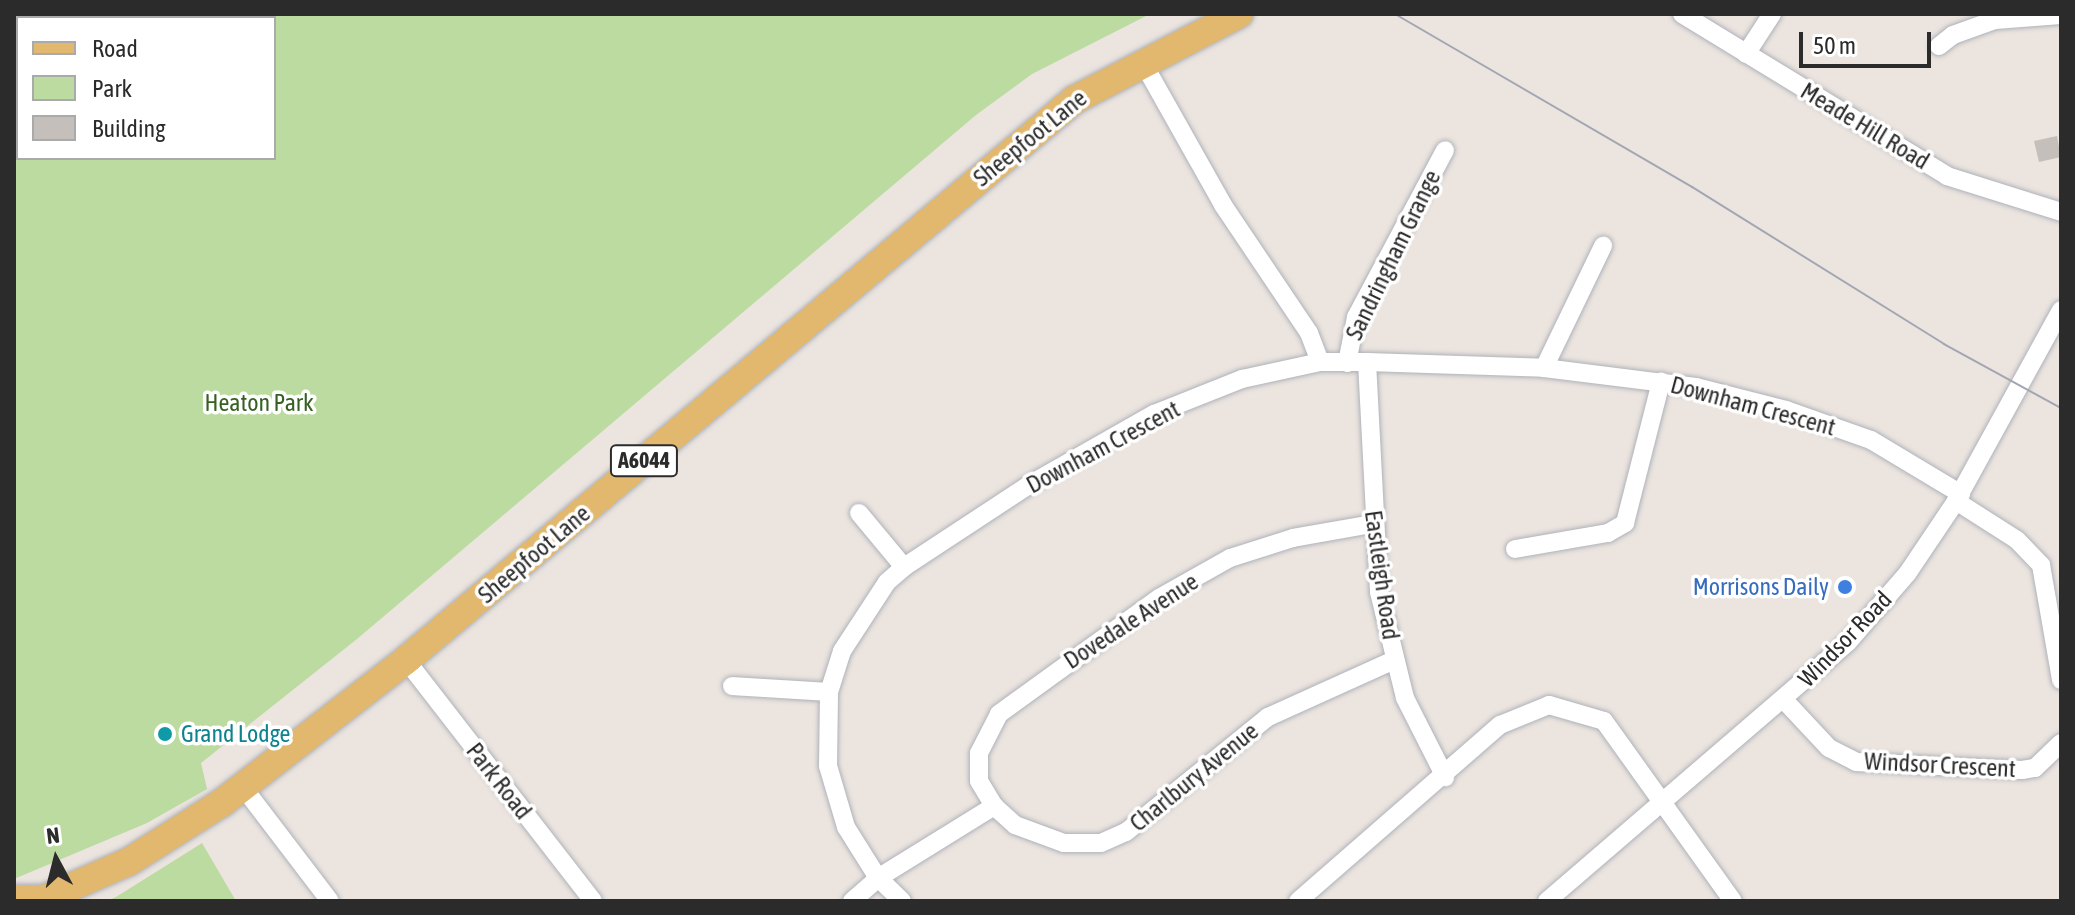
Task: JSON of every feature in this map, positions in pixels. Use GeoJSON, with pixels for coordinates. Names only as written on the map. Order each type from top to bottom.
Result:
{"type":"FeatureCollection","features":[{"type":"Feature","properties":{"kind":"main road","name":"Sheepfoot Lane"},"geometry":{"type":"LineString","coordinates":[[32,900],[130,861],[243,787],[406,660],[1074,100],[1142,61],[1239,14]]}},
{"type":"Feature","properties":{"kind":"street","name":"Meade Hill Road"},"geometry":{"type":"LineString","coordinates":[[1682,14],[1947,176],[2061,212]]}},
{"type":"Feature","properties":{"kind":"street"},"geometry":{"type":"LineString","coordinates":[[1746,54],[1772,14]]}},
{"type":"Feature","properties":{"kind":"street"},"geometry":{"type":"LineString","coordinates":[[1939,46],[1953,35],[1995,20],[2061,15]]}},
{"type":"Feature","properties":{"kind":"street"},"geometry":{"type":"LineString","coordinates":[[1142,61],[1223,205],[1309,333],[1320,362]]}},
{"type":"Feature","properties":{"kind":"street","name":"Sandringham Grange"},"geometry":{"type":"LineString","coordinates":[[1347,363],[1356,317],[1445,150]]}},
{"type":"Feature","properties":{"kind":"street"},"geometry":{"type":"LineString","coordinates":[[1544,368],[1603,246]]}},
{"type":"Feature","properties":{"kind":"street","name":"Windsor Road"},"geometry":{"type":"LineString","coordinates":[[1547,901],[1785,701],[1848,642],[1897,585],[1959,498],[2061,310]]}},
{"type":"Feature","properties":{"kind":"street","name":"Downham Crescent"},"geometry":{"type":"LineString","coordinates":[[902,901],[878,878],[846,827],[828,766],[829,692],[842,651],[887,582],[904,567],[1029,485],[1154,414],[1242,379],[1320,362],[1367,362],[1544,368],[1661,382],[1786,410],[1871,440],[1959,498]]}},
{"type":"Feature","properties":{"kind":"street","name":"Eastleigh Road"},"geometry":{"type":"LineString","coordinates":[[1367,362],[1372,524],[1394,660],[1405,698],[1445,777]]}},
{"type":"Feature","properties":{"kind":"street"},"geometry":{"type":"LineString","coordinates":[[1515,549],[1608,533],[1625,523],[1661,382]]}},
{"type":"Feature","properties":{"kind":"street"},"geometry":{"type":"LineString","coordinates":[[1959,498],[2017,540],[2041,565],[2061,680]]}},
{"type":"Feature","properties":{"kind":"street"},"geometry":{"type":"LineString","coordinates":[[859,513],[904,567]]}},
{"type":"Feature","properties":{"kind":"street","name":"Dovedale Avenue"},"geometry":{"type":"LineString","coordinates":[[994,806],[977,767],[985,735],[999,714],[1081,651],[1230,558],[1293,538],[1372,524]]}},
{"type":"Feature","properties":{"kind":"street","name":"Park Road"},"geometry":{"type":"LineString","coordinates":[[406,660],[587,895]]}},
{"type":"Feature","properties":{"kind":"street","name":"Charlbury Avenue"},"geometry":{"type":"LineString","coordinates":[[994,806],[1036,835],[1083,846],[1101,843],[1126,832],[1268,717],[1394,660]]}},
{"type":"Feature","properties":{"kind":"street"},"geometry":{"type":"LineString","coordinates":[[732,686],[829,692]]}},
{"type":"Feature","properties":{"kind":"street","name":"Windsor Crescent"},"geometry":{"type":"LineString","coordinates":[[1785,701],[1829,748],[1856,762],[2022,770],[2035,768],[2061,743]]}},
{"type":"Feature","properties":{"kind":"street"},"geometry":{"type":"LineString","coordinates":[[1298,901],[1445,777],[1500,725],[1549,705],[1604,721],[1666,801],[1733,901]]}},
{"type":"Feature","properties":{"kind":"street"},"geometry":{"type":"LineString","coordinates":[[243,787],[330,901]]}},
{"type":"Feature","properties":{"kind":"street"},"geometry":{"type":"LineString","coordinates":[[852,901],[878,878],[994,806]]}},
{"type":"Feature","properties":{"kind":"street"},"geometry":{"type":"LineString","coordinates":[[567,901],[587,895]]}},
{"type":"Feature","properties":{"kind":"green space","name":"Heaton Park"},"geometry":{"type":"Polygon","coordinates":[[[14,14],[1150,14],[1032,74],[976,115],[357,639],[201,763],[207,789],[147,823],[14,879],[14,14]]]}},
{"type":"Feature","properties":{"kind":"green space"},"geometry":{"type":"Polygon","coordinates":[[[202,843],[236,901],[107,901],[116,897],[202,843]]]}},
{"type":"Feature","properties":{"kind":"building"},"geometry":{"type":"Polygon","coordinates":[[[2057,136],[2061,157],[2039,162],[2034,141],[2057,136]]]}},
{"type":"Feature","properties":{"kind":"tram line"},"geometry":{"type":"LineString","coordinates":[[1395,14],[1692,187],[1944,344],[2061,408]]}},
{"type":"Feature","properties":{"kind":"place","name":"Morrisons Daily"},"geometry":{"type":"Point","coordinates":[1845,587]}},
{"type":"Feature","properties":{"kind":"place","name":"Grand Lodge"},"geometry":{"type":"Point","coordinates":[165,734]}}]}
